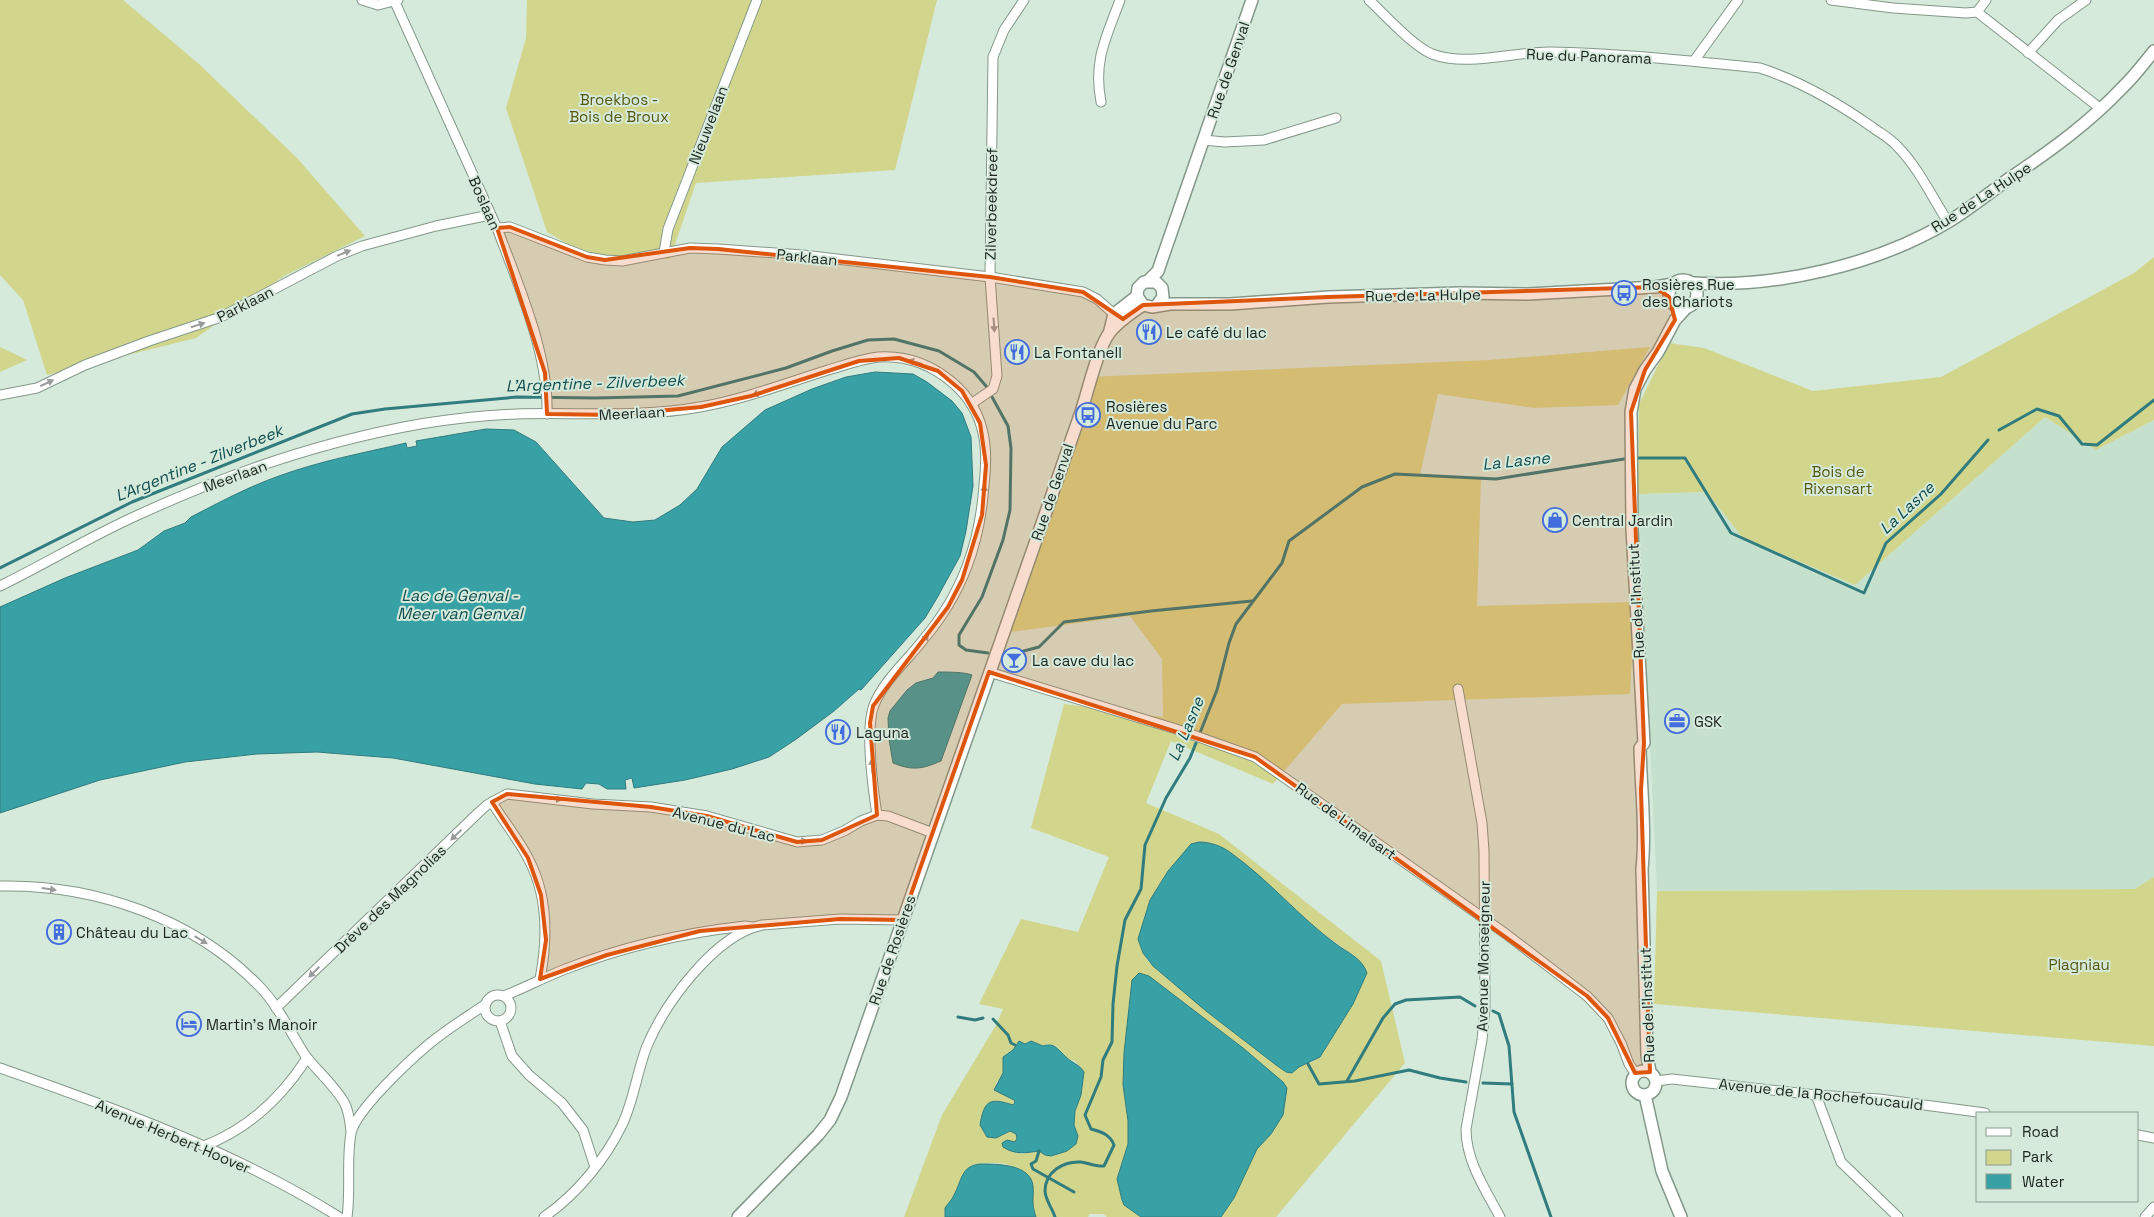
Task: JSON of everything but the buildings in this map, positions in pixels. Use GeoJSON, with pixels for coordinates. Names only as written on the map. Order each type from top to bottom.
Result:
{"type":"FeatureCollection","features":[{"type":"Feature","properties":{"kind":"street"},"geometry":{"type":"LineString","coordinates":[[362,0],[378,6],[395,1]]}},
{"type":"Feature","properties":{"kind":"street","name":"Nieuwelaan"},"geometry":{"type":"LineString","coordinates":[[664,252],[668,228],[757,0]]}},
{"type":"Feature","properties":{"kind":"street","name":"Zilverbeekdreef"},"geometry":{"type":"LineString","coordinates":[[971,404],[993,389],[997,376],[990,277],[993,57],[1004,30],[1024,0]]}},
{"type":"Feature","properties":{"kind":"street"},"geometry":{"type":"LineString","coordinates":[[1101,102],[1097,81],[1099,60],[1120,0]]}},
{"type":"Feature","properties":{"kind":"street","name":"Rue de Genval"},"geometry":{"type":"LineString","coordinates":[[1157,286],[1158,271],[1252,0]]}},
{"type":"Feature","properties":{"kind":"street","name":"Rue du Panorama"},"geometry":{"type":"LineString","coordinates":[[1369,0],[1421,48],[1440,56],[1470,58],[1547,52],[1621,55],[1760,68],[1775,72],[1799,83],[1862,120],[1895,144],[1904,154],[1948,222]]}},
{"type":"Feature","properties":{"kind":"street"},"geometry":{"type":"LineString","coordinates":[[1694,61],[1738,0]]}},
{"type":"Feature","properties":{"kind":"street"},"geometry":{"type":"LineString","coordinates":[[1831,0],[1893,8],[1966,13],[1977,12],[2101,109]]}},
{"type":"Feature","properties":{"kind":"street"},"geometry":{"type":"LineString","coordinates":[[1977,12],[1986,0]]}},
{"type":"Feature","properties":{"kind":"street"},"geometry":{"type":"LineString","coordinates":[[2028,53],[2058,20],[2086,0]]}},
{"type":"Feature","properties":{"kind":"street","name":"Boslaan"},"geometry":{"type":"LineString","coordinates":[[395,1],[497,228],[533,332],[547,389],[548,414]]}},
{"type":"Feature","properties":{"kind":"street","name":"Rue de La Hulpe"},"geometry":{"type":"LineString","coordinates":[[1693,283],[1711,284],[1787,278],[1846,264],[1898,246],[1948,222],[2053,149],[2101,109],[2124,87],[2154,50]]}},
{"type":"Feature","properties":{"kind":"street"},"geometry":{"type":"LineString","coordinates":[[1203,140],[1225,142],[1264,140],[1336,118]]}},
{"type":"Feature","properties":{"kind":"street","name":"Parklaan"},"geometry":{"type":"LineString","coordinates":[[0,395],[37,388],[94,362],[149,341],[222,317],[337,256],[362,246],[436,226],[490,215]]}},
{"type":"Feature","properties":{"kind":"street","name":"Parklaan"},"geometry":{"type":"LineString","coordinates":[[497,228],[510,227],[587,257],[605,260],[622,260],[690,248],[718,249],[803,255],[990,277],[1083,292],[1097,299],[1114,314]]}},
{"type":"Feature","properties":{"kind":"street"},"geometry":{"type":"LineString","coordinates":[[1675,320],[1669,290],[1673,284],[1685,280],[1693,283],[1698,295]]}},
{"type":"Feature","properties":{"kind":"street","name":"Rue de La Hulpe"},"geometry":{"type":"LineString","coordinates":[[1140,301],[1152,307],[1157,305],[1230,304],[1328,297],[1460,293],[1528,294],[1655,287],[1673,284]]}},
{"type":"Feature","properties":{"kind":"street"},"geometry":{"type":"LineString","coordinates":[[1655,287],[1679,308],[1686,308],[1693,305],[1698,295],[1711,284]]}},
{"type":"Feature","properties":{"kind":"street"},"geometry":{"type":"LineString","coordinates":[[1114,314],[1140,301],[1141,285],[1157,286],[1161,302],[1157,305]]}},
{"type":"Feature","properties":{"kind":"street","name":"Rue de La Hulpe"},"geometry":{"type":"LineString","coordinates":[[1157,286],[1192,304]]}},
{"type":"Feature","properties":{"kind":"street","name":"Rue de Genval"},"geometry":{"type":"LineString","coordinates":[[1109,333],[1140,301]]}},
{"type":"Feature","properties":{"kind":"street","name":"Rue de l'Institut"},"geometry":{"type":"LineString","coordinates":[[1653,1077],[1647,1055],[1642,869],[1644,850],[1640,748],[1644,743],[1632,529],[1630,412],[1635,389],[1644,370],[1658,352],[1675,320],[1686,308]]}},
{"type":"Feature","properties":{"kind":"street","name":"Rue de Genval"},"geometry":{"type":"LineString","coordinates":[[996,652],[1102,346],[1109,333],[1114,314]]}},
{"type":"Feature","properties":{"kind":"street","name":"Meerlaan"},"geometry":{"type":"LineString","coordinates":[[0,586],[138,515],[205,487],[289,457],[363,436],[421,424],[483,416],[658,413],[701,407],[751,396],[859,361],[879,357],[899,358],[921,363],[938,371],[962,391],[980,423],[984,437],[986,465],[982,515],[976,545],[962,580],[948,607],[925,638],[892,676],[873,706],[870,723],[874,796],[877,815]]}},
{"type":"Feature","properties":{"kind":"street","name":"Rue de Rosières"},"geometry":{"type":"LineString","coordinates":[[738,1217],[818,1134],[830,1120],[841,1097],[996,652]]}},
{"type":"Feature","properties":{"kind":"street","name":"Rue de Limalsart"},"geometry":{"type":"LineString","coordinates":[[989,672],[1176,729],[1255,757],[1485,919],[1593,1000],[1608,1018],[1621,1043],[1628,1064],[1635,1073]]}},
{"type":"Feature","properties":{"kind":"street","name":"Avenue Monseigneur"},"geometry":{"type":"LineString","coordinates":[[1458,689],[1482,823],[1484,851],[1485,1008],[1482,1040],[1466,1129],[1466,1141],[1473,1165],[1500,1217]]}},
{"type":"Feature","properties":{"kind":"street","name":"Avenue du Lac"},"geometry":{"type":"LineString","coordinates":[[506,794],[593,804],[651,806],[707,816],[797,842],[822,840],[844,832],[861,821],[877,815]]}},
{"type":"Feature","properties":{"kind":"street","name":"Drève des Magnolias"},"geometry":{"type":"LineString","coordinates":[[276,1008],[478,813],[506,794]]}},
{"type":"Feature","properties":{"kind":"street"},"geometry":{"type":"LineString","coordinates":[[492,802],[528,858],[541,895],[546,940],[540,979]]}},
{"type":"Feature","properties":{"kind":"street"},"geometry":{"type":"LineString","coordinates":[[877,815],[888,816],[934,833]]}},
{"type":"Feature","properties":{"kind":"street"},"geometry":{"type":"LineString","coordinates":[[0,886],[39,888],[90,895],[156,916],[182,928],[225,956],[260,987],[276,1008],[307,1058],[344,1102],[351,1132],[348,1158],[350,1193],[347,1217]]}},
{"type":"Feature","properties":{"kind":"street"},"geometry":{"type":"LineString","coordinates":[[351,1132],[364,1110],[429,1044],[486,1004],[493,996],[504,996],[540,979],[607,955],[700,931],[840,919],[902,920]]}},
{"type":"Feature","properties":{"kind":"street"},"geometry":{"type":"LineString","coordinates":[[544,1217],[572,1194],[595,1167],[622,1124],[647,1045],[676,995],[714,953],[732,938],[752,927]]}},
{"type":"Feature","properties":{"kind":"street"},"geometry":{"type":"LineString","coordinates":[[520,990],[503,1019],[512,1056],[529,1075],[562,1103],[583,1130],[595,1167]]}},
{"type":"Feature","properties":{"kind":"street"},"geometry":{"type":"LineString","coordinates":[[504,996],[511,1006]]}},
{"type":"Feature","properties":{"kind":"street"},"geometry":{"type":"LineString","coordinates":[[486,1004],[487,1015],[493,1020],[503,1019]]}},
{"type":"Feature","properties":{"kind":"street"},"geometry":{"type":"LineString","coordinates":[[461,1021],[487,1015]]}},
{"type":"Feature","properties":{"kind":"street"},"geometry":{"type":"LineString","coordinates":[[204,1146],[245,1126],[267,1108],[292,1080],[307,1058]]}},
{"type":"Feature","properties":{"kind":"street","name":"Avenue Herbert Hoover"},"geometry":{"type":"LineString","coordinates":[[0,1068],[102,1105],[204,1146],[276,1180],[339,1217]]}},
{"type":"Feature","properties":{"kind":"street"},"geometry":{"type":"LineString","coordinates":[[1642,1071],[1653,1077],[1655,1088],[1646,1095],[1638,1093],[1633,1088],[1632,1080],[1635,1073],[1642,1071]]}},
{"type":"Feature","properties":{"kind":"street","name":"Avenue de la Rochefoucauld"},"geometry":{"type":"LineString","coordinates":[[1653,1077],[1816,1095],[1879,1098],[1978,1112]]}},
{"type":"Feature","properties":{"kind":"street"},"geometry":{"type":"LineString","coordinates":[[1646,1095],[1662,1171],[1681,1217]]}},
{"type":"Feature","properties":{"kind":"street"},"geometry":{"type":"LineString","coordinates":[[1816,1095],[1841,1162],[1898,1217]]}},
{"type":"Feature","properties":{"kind":"street"},"geometry":{"type":"LineString","coordinates":[[2139,1135],[2154,1138]]}},
{"type":"Feature","properties":{"kind":"street"},"geometry":{"type":"LineString","coordinates":[[2145,1217],[2154,1207]]}},
{"type":"Feature","properties":{"kind":"highlighted area"},"geometry":{"type":"Polygon","coordinates":[[[510,227],[587,257],[605,260],[690,248],[718,249],[990,277],[1083,292],[1123,319],[1143,305],[1328,297],[1655,287],[1669,297],[1675,320],[1645,370],[1631,412],[1644,743],[1641,790],[1650,1072],[1635,1073],[1608,1018],[1587,996],[1255,757],[989,672],[902,920],[840,919],[700,931],[607,955],[540,979],[546,940],[541,895],[528,858],[492,802],[507,794],[651,807],[707,816],[797,842],[822,840],[877,815],[870,723],[873,706],[948,607],[962,580],[982,515],[986,465],[980,423],[962,391],[938,371],[899,358],[859,361],[751,396],[701,407],[614,415],[547,414],[545,373],[497,228],[510,227]]]}},
{"type":"Feature","properties":{"kind":"shaded area"},"geometry":{"type":"Polygon","coordinates":[[[2045,417],[2096,450],[2154,420],[2154,877],[2135,889],[1657,891],[1638,494],[1707,492],[1742,537],[1855,585],[2045,417]]]}},
{"type":"Feature","properties":{"kind":"green space"},"geometry":{"type":"Polygon","coordinates":[[[0,0],[123,0],[199,64],[297,158],[365,236],[284,276],[196,338],[47,375],[23,300],[0,275],[0,0]]]}},
{"type":"Feature","properties":{"kind":"green space","name":"Broekbos - Bois de Broux"},"geometry":{"type":"Polygon","coordinates":[[[527,0],[937,0],[895,170],[696,183],[670,259],[585,254],[547,232],[506,108],[526,38],[527,0]]]}},
{"type":"Feature","properties":{"kind":"green space","name":"Bois de Rixensart"},"geometry":{"type":"Polygon","coordinates":[[[2154,257],[2154,420],[2096,450],[2045,417],[1855,585],[1742,537],[1707,492],[1638,494],[1639,404],[1669,343],[1704,348],[1813,391],[1941,377],[2134,273],[2154,257]]]}},
{"type":"Feature","properties":{"kind":"green space"},"geometry":{"type":"Polygon","coordinates":[[[0,347],[27,360],[0,372],[0,347]]]}},
{"type":"Feature","properties":{"kind":"green space"},"geometry":{"type":"Polygon","coordinates":[[[1650,347],[1618,405],[1534,408],[1438,394],[1420,475],[1481,478],[1477,606],[1635,602],[1630,694],[1342,704],[1273,784],[1171,741],[1146,803],[1219,834],[1381,961],[1405,1063],[1276,1217],[1221,1217],[1234,1198],[1257,1149],[1271,1134],[1287,1088],[1283,1082],[1243,1048],[1149,976],[1139,973],[1132,980],[1123,1085],[1128,1121],[1128,1144],[1117,1179],[1124,1205],[1141,1217],[1107,1217],[1103,1214],[1089,1214],[1088,1217],[1036,1217],[1032,1203],[1033,1185],[1015,1168],[1005,1164],[994,1163],[972,1165],[960,1180],[953,1198],[944,1212],[945,1217],[904,1217],[942,1115],[996,1025],[1003,1009],[979,1004],[1021,919],[1078,932],[1109,857],[1031,828],[1064,704],[1163,717],[1162,659],[1130,616],[1010,632],[1087,377],[1489,360],[1650,347]],[[1230,852],[1150,900],[1139,939],[1147,960],[1206,1011],[1276,1065],[1299,1067],[1314,1061],[1353,1004],[1366,969],[1353,955],[1319,931],[1230,852]],[[1029,1041],[1025,1044],[1015,1045],[1013,1050],[1006,1054],[1002,1074],[996,1083],[1008,1097],[1014,1100],[1013,1105],[1004,1102],[983,1112],[981,1119],[1005,1134],[1010,1131],[1016,1134],[1015,1142],[1010,1142],[1010,1151],[1022,1154],[1039,1151],[1051,1156],[1056,1155],[1066,1150],[1078,1136],[1074,1127],[1074,1119],[1084,1072],[1075,1061],[1067,1059],[1056,1046],[1047,1044],[1043,1046],[1029,1041]]]}},
{"type":"Feature","properties":{"kind":"green space","name":"Plagniau"},"geometry":{"type":"Polygon","coordinates":[[[2154,877],[2154,1046],[1654,1004],[1657,891],[2135,889],[2154,877]]]}},
{"type":"Feature","properties":{"kind":"water","name":"Lac de Genval - Meer van Genval"},"geometry":{"type":"Polygon","coordinates":[[[875,372],[913,374],[952,401],[962,413],[971,437],[973,486],[960,556],[925,618],[861,690],[859,689],[834,711],[769,757],[732,769],[685,780],[634,788],[632,778],[625,780],[626,789],[607,789],[599,784],[586,783],[582,789],[535,784],[393,758],[317,752],[257,754],[185,762],[100,780],[0,813],[0,607],[65,578],[138,550],[164,531],[185,523],[191,517],[234,495],[279,476],[310,466],[406,443],[407,448],[417,446],[416,441],[486,429],[514,430],[536,442],[604,518],[633,522],[655,520],[680,505],[697,489],[722,447],[765,410],[812,389],[846,377],[875,372]]]}},
{"type":"Feature","properties":{"kind":"water"},"geometry":{"type":"Polygon","coordinates":[[[938,672],[972,675],[941,761],[917,768],[893,763],[889,739],[888,718],[890,711],[907,690],[916,683],[933,678],[938,672]]]}},
{"type":"Feature","properties":{"kind":"water"},"geometry":{"type":"Polygon","coordinates":[[[1199,842],[1220,846],[1245,864],[1309,922],[1350,953],[1365,968],[1367,973],[1353,1004],[1320,1057],[1299,1067],[1292,1073],[1286,1072],[1276,1065],[1206,1011],[1153,966],[1143,953],[1138,939],[1150,900],[1168,871],[1191,844],[1199,842]]]}},
{"type":"Feature","properties":{"kind":"water"},"geometry":{"type":"Polygon","coordinates":[[[1139,973],[1149,976],[1243,1048],[1283,1082],[1287,1088],[1283,1115],[1271,1134],[1257,1149],[1234,1198],[1221,1217],[1141,1217],[1124,1205],[1122,1200],[1117,1179],[1128,1144],[1128,1121],[1123,1085],[1124,1053],[1132,980],[1139,973]]]}},
{"type":"Feature","properties":{"kind":"water"},"geometry":{"type":"Polygon","coordinates":[[[1019,1041],[1025,1044],[1031,1041],[1043,1046],[1051,1045],[1084,1072],[1081,1095],[1075,1111],[1074,1125],[1078,1136],[1076,1144],[1067,1151],[1051,1156],[1039,1151],[1025,1153],[1012,1151],[1003,1147],[1002,1143],[1007,1140],[1015,1142],[1016,1134],[1010,1131],[996,1138],[987,1137],[980,1125],[983,1111],[989,1103],[998,1101],[1013,1105],[1015,1102],[994,1090],[1003,1073],[1003,1057],[1013,1050],[1019,1041]]]}},
{"type":"Feature","properties":{"kind":"water"},"geometry":{"type":"Polygon","coordinates":[[[980,1164],[1004,1165],[1020,1169],[1026,1173],[1031,1179],[1033,1186],[1033,1204],[1036,1217],[945,1217],[945,1208],[953,1197],[963,1175],[969,1168],[980,1164]]]}},
{"type":"Feature","properties":{"kind":"waterway","name":"L'Argentine - Zilverbeek"},"geometry":{"type":"LineString","coordinates":[[0,568],[132,502],[352,414],[385,409],[517,397],[678,396],[786,368],[868,340],[894,339],[939,351],[974,372],[986,386],[1008,426],[1011,448],[1010,510],[1003,540],[982,597],[959,635],[959,645],[966,650],[988,653]]}},
{"type":"Feature","properties":{"kind":"waterway","name":"La Lasne"},"geometry":{"type":"LineString","coordinates":[[1999,430],[2037,409],[2059,416],[2082,444],[2097,445],[2154,400]]}},
{"type":"Feature","properties":{"kind":"waterway","name":"La Lasne"},"geometry":{"type":"LineString","coordinates":[[1637,458],[1685,458],[1731,533],[1864,593],[1886,543],[1941,494],[1988,440]]}},
{"type":"Feature","properties":{"kind":"waterway","name":"La Lasne"},"geometry":{"type":"LineString","coordinates":[[1055,1217],[1045,1191],[1048,1178],[1052,1173],[1056,1169],[1074,1162],[1104,1166],[1114,1145],[1108,1136],[1091,1129],[1085,1115],[1101,1077],[1103,1060],[1112,1042],[1117,966],[1125,920],[1141,889],[1145,845],[1166,798],[1190,758],[1217,690],[1236,624],[1282,563],[1289,541],[1362,487],[1395,474],[1496,479],[1624,459]]}},
{"type":"Feature","properties":{"kind":"waterway","name":"L'Argentine - Zilverbeek"},"geometry":{"type":"LineString","coordinates":[[1002,652],[1016,653],[1039,647],[1064,622],[1252,601]]}},
{"type":"Feature","properties":{"kind":"waterway"},"geometry":{"type":"LineString","coordinates":[[1347,1081],[1383,1018],[1395,1004],[1406,1000],[1460,997],[1475,1006]]}},
{"type":"Feature","properties":{"kind":"waterway"},"geometry":{"type":"LineString","coordinates":[[1493,1011],[1499,1014],[1509,1046],[1514,1112],[1551,1217]]}},
{"type":"Feature","properties":{"kind":"waterway"},"geometry":{"type":"LineString","coordinates":[[958,1017],[975,1020],[983,1018]]}},
{"type":"Feature","properties":{"kind":"waterway"},"geometry":{"type":"LineString","coordinates":[[993,1019],[1008,1035],[1011,1043],[1015,1045]]}},
{"type":"Feature","properties":{"kind":"waterway"},"geometry":{"type":"LineString","coordinates":[[1308,1064],[1319,1084],[1355,1081],[1409,1070],[1466,1082]]}},
{"type":"Feature","properties":{"kind":"waterway"},"geometry":{"type":"LineString","coordinates":[[1483,1083],[1512,1084]]}},
{"type":"Feature","properties":{"kind":"waterway"},"geometry":{"type":"LineString","coordinates":[[1039,1151],[1036,1161],[1031,1164],[1033,1169],[1074,1192]]}},
{"type":"Feature","properties":{"kind":"place","name":"Rosières Rue des Chariots"},"geometry":{"type":"Point","coordinates":[1624,293]}},
{"type":"Feature","properties":{"kind":"place","name":"Le café du lac"},"geometry":{"type":"Point","coordinates":[1149,332]}},
{"type":"Feature","properties":{"kind":"place","name":"La Fontanell"},"geometry":{"type":"Point","coordinates":[1017,352]}},
{"type":"Feature","properties":{"kind":"place","name":"Rosières Avenue du Parc"},"geometry":{"type":"Point","coordinates":[1088,415]}},
{"type":"Feature","properties":{"kind":"place","name":"Central Jardin"},"geometry":{"type":"Point","coordinates":[1555,520]}},
{"type":"Feature","properties":{"kind":"place","name":"La cave du lac"},"geometry":{"type":"Point","coordinates":[1014,660]}},
{"type":"Feature","properties":{"kind":"place","name":"GSK"},"geometry":{"type":"Point","coordinates":[1677,721]}},
{"type":"Feature","properties":{"kind":"place","name":"Laguna"},"geometry":{"type":"Point","coordinates":[838,732]}},
{"type":"Feature","properties":{"kind":"place","name":"Château du Lac"},"geometry":{"type":"Point","coordinates":[59,932]}},
{"type":"Feature","properties":{"kind":"place","name":"Martin's Manoir"},"geometry":{"type":"Point","coordinates":[189,1024]}}]}
